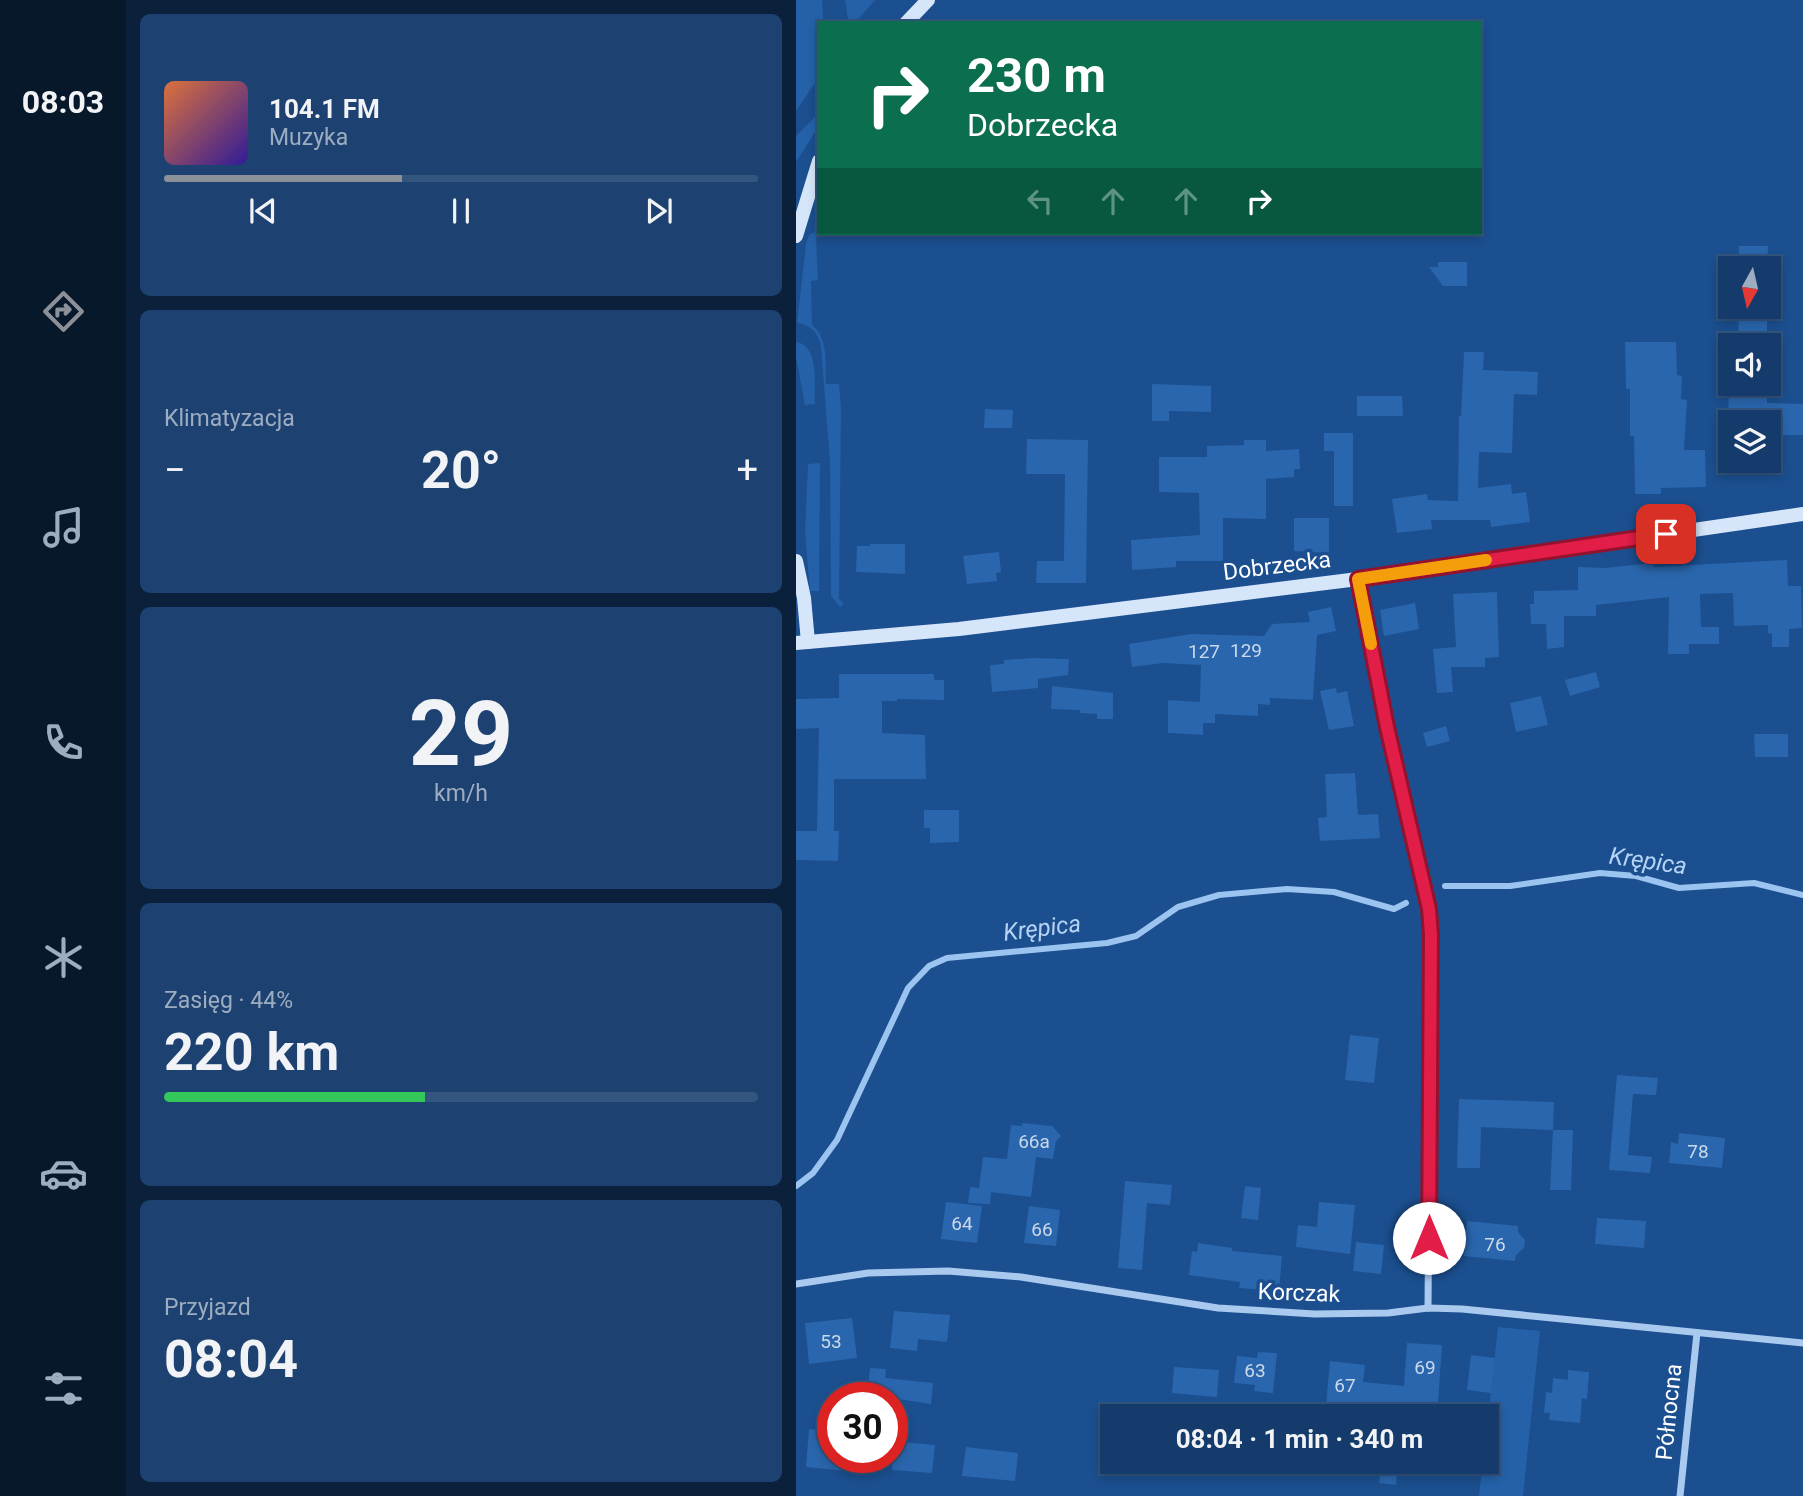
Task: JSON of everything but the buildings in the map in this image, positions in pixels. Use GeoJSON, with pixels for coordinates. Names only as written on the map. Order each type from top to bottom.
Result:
{"type":"FeatureCollection","features":[{"type":"Feature","properties":{"kind":"street"},"geometry":{"type":"LineString","coordinates":[[908,21],[928,0]]}},
{"type":"Feature","properties":{"kind":"street"},"geometry":{"type":"LineString","coordinates":[[796,236],[817,168]]}},
{"type":"Feature","properties":{"kind":"street","name":"Dobrzecka"},"geometry":{"type":"LineString","coordinates":[[802,643],[959,629],[1358,579],[1803,514]]}},
{"type":"Feature","properties":{"kind":"street"},"geometry":{"type":"LineString","coordinates":[[796,561],[804,598],[802,643]]}},
{"type":"Feature","properties":{"kind":"street"},"geometry":{"type":"LineString","coordinates":[[1358,579],[1387,727],[1429,909],[1428,1308]]}},
{"type":"Feature","properties":{"kind":"street","name":"Korczak"},"geometry":{"type":"LineString","coordinates":[[796,1284],[868,1273],[960,1272],[1021,1277],[1168,1302],[1242,1310],[1354,1314],[1428,1308],[1462,1309],[1803,1343]]}},
{"type":"Feature","properties":{"kind":"street","name":"Północna"},"geometry":{"type":"LineString","coordinates":[[1680,1496],[1697,1333]]}},
{"type":"Feature","properties":{"kind":"shaded area"},"geometry":{"type":"Polygon","coordinates":[[[796,0],[822,0],[824,21],[817,21],[817,80],[796,111],[796,0]]]}},
{"type":"Feature","properties":{"kind":"shaded area"},"geometry":{"type":"Polygon","coordinates":[[[845,0],[875,0],[857,21],[848,20],[845,0]]]}},
{"type":"Feature","properties":{"kind":"shaded area"},"geometry":{"type":"Polygon","coordinates":[[[817,115],[817,129],[796,162],[796,136],[817,115]]]}},
{"type":"Feature","properties":{"kind":"shaded area"},"geometry":{"type":"Polygon","coordinates":[[[817,231],[817,235],[824,235],[816,237],[818,280],[811,281],[812,325],[824,344],[826,384],[839,384],[839,599],[844,604],[840,607],[831,596],[830,461],[821,346],[813,330],[797,323],[809,235],[817,231]]]}},
{"type":"Feature","properties":{"kind":"shaded area"},"geometry":{"type":"Polygon","coordinates":[[[796,342],[809,350],[812,358],[815,404],[805,405],[796,357],[796,342]]]}},
{"type":"Feature","properties":{"kind":"shaded area"},"geometry":{"type":"Polygon","coordinates":[[[820,463],[819,591],[810,591],[805,533],[808,464],[820,463]]]}},
{"type":"Feature","properties":{"kind":"shaded area"},"geometry":{"type":"Polygon","coordinates":[[[1498,1327],[1540,1331],[1523,1496],[1479,1496],[1482,1474],[1499,1474],[1499,1404],[1490,1404],[1498,1327]]]}},
{"type":"Feature","properties":{"kind":"waterway","name":"Krępica"},"geometry":{"type":"LineString","coordinates":[[1445,886],[1510,886],[1600,873],[1636,876],[1679,888],[1754,883],[1803,895]]}},
{"type":"Feature","properties":{"kind":"waterway","name":"Krępica"},"geometry":{"type":"LineString","coordinates":[[796,1186],[813,1173],[837,1140],[908,988],[929,966],[947,958],[1107,943],[1136,936],[1178,907],[1219,895],[1287,889],[1334,892],[1394,909],[1406,903]]}},
{"type":"Feature","properties":{"kind":"slow traffic"},"geometry":{"type":"LineString","coordinates":[[1371,644],[1358,579],[1486,560]]}},
{"type":"Feature","properties":{"kind":"route"},"geometry":{"type":"LineString","coordinates":[[1429,1238],[1429,909],[1425,882],[1387,727],[1358,579],[1666,534]]}}]}
